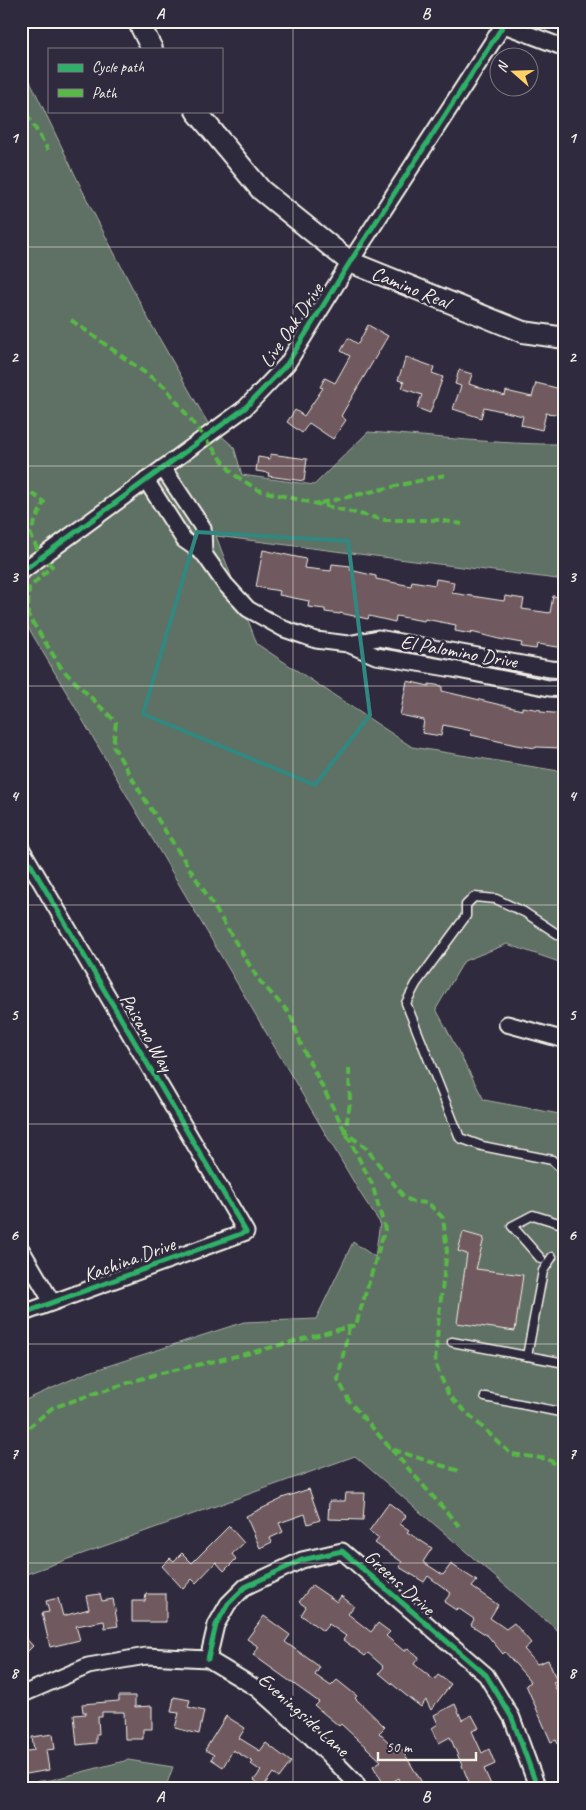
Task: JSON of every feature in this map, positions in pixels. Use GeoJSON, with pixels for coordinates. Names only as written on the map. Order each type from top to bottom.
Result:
{"type":"FeatureCollection","features":[{"type":"Feature","properties":{"kind":"main road"},"geometry":{"type":"LineString","coordinates":[[138,21],[152,48]]}},
{"type":"Feature","properties":{"kind":"main road","name":"Camino Real"},"geometry":{"type":"LineString","coordinates":[[197,112],[261,190],[350,262],[523,332],[565,338]]}},
{"type":"Feature","properties":{"kind":"street"},"geometry":{"type":"LineString","coordinates":[[504,22],[565,48]]}},
{"type":"Feature","properties":{"kind":"street","name":"Live Oak Drive"},"geometry":{"type":"LineString","coordinates":[[21,572],[245,408],[287,364],[504,22]]}},
{"type":"Feature","properties":{"kind":"street"},"geometry":{"type":"LineString","coordinates":[[163,468],[203,528],[204,554]]}},
{"type":"Feature","properties":{"kind":"street","name":"El Palomino Drive"},"geometry":{"type":"LineString","coordinates":[[146,480],[184,540],[204,554],[225,584],[248,609],[284,629],[316,640],[348,644],[376,656],[549,688],[565,689]]}},
{"type":"Feature","properties":{"kind":"street"},"geometry":{"type":"LineString","coordinates":[[177,530],[196,518]]}},
{"type":"Feature","properties":{"kind":"street","name":"El Palomino Drive"},"geometry":{"type":"LineString","coordinates":[[348,644],[378,638],[550,669],[565,670]]}},
{"type":"Feature","properties":{"kind":"street","name":"Paisano Way"},"geometry":{"type":"LineString","coordinates":[[21,848],[246,1232]]}},
{"type":"Feature","properties":{"kind":"street"},"geometry":{"type":"LineString","coordinates":[[507,1024],[565,1040]]}},
{"type":"Feature","properties":{"kind":"street","name":"Kachina Drive"},"geometry":{"type":"LineString","coordinates":[[21,1314],[246,1232]]}},
{"type":"Feature","properties":{"kind":"street"},"geometry":{"type":"LineString","coordinates":[[21,1249],[52,1302]]}},
{"type":"Feature","properties":{"kind":"street","name":"Greens Drive"},"geometry":{"type":"LineString","coordinates":[[208,1659],[216,1626],[228,1604],[245,1587],[302,1560],[342,1551],[415,1616],[486,1675],[512,1718],[538,1789]]}},
{"type":"Feature","properties":{"kind":"street","name":"Eveningside Lane"},"geometry":{"type":"LineString","coordinates":[[23,1694],[88,1666],[146,1656],[208,1659],[256,1688],[312,1738],[355,1782],[359,1789]]}},
{"type":"Feature","properties":{"kind":"lane"},"geometry":{"type":"LineString","coordinates":[[565,939],[524,912],[496,899],[474,896],[466,905],[466,916],[416,984],[406,1003],[460,1138],[482,1146],[552,1160],[565,1172]]}},
{"type":"Feature","properties":{"kind":"lane"},"geometry":{"type":"LineString","coordinates":[[541,1259],[512,1226],[532,1216],[565,1225]]}},
{"type":"Feature","properties":{"kind":"lane"},"geometry":{"type":"LineString","coordinates":[[527,1356],[544,1271],[552,1257]]}},
{"type":"Feature","properties":{"kind":"lane"},"geometry":{"type":"LineString","coordinates":[[452,1342],[565,1363]]}},
{"type":"Feature","properties":{"kind":"lane"},"geometry":{"type":"LineString","coordinates":[[485,1397],[565,1413]]}},
{"type":"Feature","properties":{"kind":"highlighted area"},"geometry":{"type":"Polygon","coordinates":[[[197,532],[348,541],[370,715],[315,785],[143,714],[197,532]]]}},
{"type":"Feature","properties":{"kind":"green space"},"geometry":{"type":"Polygon","coordinates":[[[21,62],[90,206],[150,322],[209,425],[234,447],[242,475],[314,485],[368,432],[491,442],[565,444],[565,580],[216,536],[257,644],[412,747],[565,772],[565,964],[507,944],[464,961],[436,1009],[484,1100],[565,1115],[565,1637],[355,1456],[21,1577],[21,1402],[86,1373],[244,1322],[316,1319],[353,1242],[375,1257],[380,1223],[362,1196],[21,615],[21,62]]]}},
{"type":"Feature","properties":{"kind":"green space"},"geometry":{"type":"Polygon","coordinates":[[[128,1760],[173,1767],[165,1789],[21,1789],[21,1783],[51,1780],[128,1760]]]}},
{"type":"Feature","properties":{"kind":"building"},"geometry":{"type":"Polygon","coordinates":[[[368,325],[388,336],[341,416],[346,420],[333,439],[309,423],[302,433],[287,422],[295,410],[304,416],[323,388],[320,387],[325,378],[335,383],[350,356],[341,351],[348,338],[358,344],[368,325]]]}},
{"type":"Feature","properties":{"kind":"building"},"geometry":{"type":"Polygon","coordinates":[[[406,357],[434,367],[432,373],[443,377],[430,413],[417,408],[422,395],[402,388],[404,382],[398,380],[406,357]]]}},
{"type":"Feature","properties":{"kind":"building"},"geometry":{"type":"Polygon","coordinates":[[[459,370],[472,374],[469,384],[505,396],[506,391],[532,397],[536,383],[565,390],[565,415],[546,413],[542,430],[521,425],[523,416],[484,407],[481,418],[453,409],[461,386],[455,384],[459,370]]]}},
{"type":"Feature","properties":{"kind":"building"},"geometry":{"type":"Polygon","coordinates":[[[270,454],[307,459],[304,481],[268,476],[269,473],[256,471],[258,457],[270,459],[270,454]]]}},
{"type":"Feature","properties":{"kind":"building"},"geometry":{"type":"Polygon","coordinates":[[[263,550],[306,559],[304,568],[331,571],[332,564],[351,566],[350,570],[376,576],[376,579],[411,586],[412,581],[435,585],[436,579],[454,582],[452,593],[504,601],[505,596],[524,599],[522,609],[550,613],[553,596],[565,598],[565,648],[537,644],[536,649],[521,647],[522,643],[471,632],[471,634],[455,631],[456,625],[425,619],[424,621],[396,616],[395,622],[369,616],[368,619],[325,612],[325,609],[308,607],[309,601],[279,595],[280,591],[256,587],[263,550]]]}},
{"type":"Feature","properties":{"kind":"building"},"geometry":{"type":"Polygon","coordinates":[[[407,681],[429,686],[429,684],[442,686],[442,691],[522,710],[522,707],[541,710],[541,712],[565,714],[565,745],[561,745],[561,748],[536,748],[516,745],[471,735],[472,731],[443,725],[441,736],[422,733],[424,720],[400,715],[407,681]]]}},
{"type":"Feature","properties":{"kind":"building"},"geometry":{"type":"Polygon","coordinates":[[[463,1232],[484,1238],[476,1269],[523,1275],[515,1331],[457,1323],[467,1254],[458,1251],[463,1232]]]}},
{"type":"Feature","properties":{"kind":"building"},"geometry":{"type":"Polygon","coordinates":[[[309,1489],[320,1520],[308,1524],[305,1514],[279,1523],[283,1532],[270,1538],[272,1542],[260,1548],[246,1516],[282,1498],[309,1489]]]}},
{"type":"Feature","properties":{"kind":"building"},"geometry":{"type":"Polygon","coordinates":[[[346,1493],[365,1493],[363,1520],[328,1519],[329,1501],[345,1501],[346,1493]]]}},
{"type":"Feature","properties":{"kind":"building"},"geometry":{"type":"Polygon","coordinates":[[[389,1503],[406,1516],[400,1524],[409,1530],[407,1532],[432,1548],[423,1562],[443,1575],[451,1564],[477,1581],[472,1587],[498,1605],[490,1618],[506,1629],[514,1623],[531,1643],[524,1649],[537,1664],[548,1660],[557,1681],[553,1682],[565,1709],[565,1757],[556,1740],[551,1742],[526,1685],[531,1682],[505,1652],[503,1654],[488,1636],[471,1625],[474,1619],[458,1608],[456,1610],[444,1602],[451,1593],[428,1576],[424,1582],[399,1567],[402,1562],[375,1543],[379,1538],[369,1531],[389,1503]]]}},
{"type":"Feature","properties":{"kind":"building"},"geometry":{"type":"Polygon","coordinates":[[[229,1526],[244,1543],[232,1554],[236,1559],[224,1571],[216,1562],[196,1583],[192,1579],[183,1589],[162,1566],[170,1558],[174,1561],[182,1553],[192,1563],[229,1526]]]}},
{"type":"Feature","properties":{"kind":"building"},"geometry":{"type":"Polygon","coordinates":[[[312,1585],[337,1602],[341,1596],[354,1606],[348,1614],[371,1632],[378,1623],[390,1632],[386,1636],[404,1651],[408,1648],[419,1657],[414,1664],[434,1680],[438,1675],[451,1684],[431,1710],[426,1700],[421,1707],[379,1673],[384,1667],[368,1653],[365,1656],[343,1640],[346,1636],[329,1624],[323,1631],[301,1615],[306,1607],[299,1602],[312,1585]]]}},
{"type":"Feature","properties":{"kind":"building"},"geometry":{"type":"Polygon","coordinates":[[[100,1594],[102,1601],[113,1599],[118,1626],[105,1628],[104,1621],[76,1626],[80,1640],[50,1647],[42,1613],[49,1612],[46,1601],[58,1598],[63,1616],[89,1609],[86,1596],[100,1594]]]}},
{"type":"Feature","properties":{"kind":"building"},"geometry":{"type":"Polygon","coordinates":[[[146,1594],[166,1594],[166,1622],[132,1622],[132,1601],[145,1601],[146,1594]]]}},
{"type":"Feature","properties":{"kind":"building"},"geometry":{"type":"Polygon","coordinates":[[[264,1616],[290,1635],[285,1642],[320,1667],[315,1675],[331,1686],[337,1680],[357,1696],[355,1698],[385,1727],[379,1733],[395,1748],[399,1745],[426,1789],[402,1789],[399,1778],[385,1786],[373,1766],[381,1761],[341,1724],[339,1726],[315,1706],[319,1702],[253,1655],[259,1647],[247,1639],[264,1616]]]}},
{"type":"Feature","properties":{"kind":"building"},"geometry":{"type":"Polygon","coordinates":[[[21,1633],[33,1646],[21,1658],[21,1633]]]}},
{"type":"Feature","properties":{"kind":"building"},"geometry":{"type":"Polygon","coordinates":[[[119,1696],[135,1696],[135,1707],[152,1706],[152,1729],[143,1729],[143,1739],[125,1739],[124,1712],[102,1712],[102,1717],[98,1717],[99,1734],[96,1734],[96,1743],[77,1745],[74,1715],[86,1714],[86,1712],[83,1712],[82,1704],[119,1701],[119,1696]]]}},
{"type":"Feature","properties":{"kind":"building"},"geometry":{"type":"Polygon","coordinates":[[[174,1697],[190,1700],[188,1707],[204,1711],[199,1734],[175,1728],[179,1713],[171,1712],[174,1697]]]}},
{"type":"Feature","properties":{"kind":"building"},"geometry":{"type":"Polygon","coordinates":[[[455,1704],[462,1720],[472,1715],[479,1728],[472,1731],[482,1753],[489,1749],[495,1764],[484,1769],[493,1789],[472,1789],[450,1737],[439,1743],[432,1728],[438,1724],[434,1715],[455,1704]]]}},
{"type":"Feature","properties":{"kind":"building"},"geometry":{"type":"Polygon","coordinates":[[[226,1716],[245,1728],[239,1738],[260,1751],[266,1743],[291,1762],[279,1778],[273,1773],[263,1787],[254,1780],[261,1771],[251,1764],[253,1762],[233,1750],[223,1767],[211,1759],[214,1755],[205,1750],[226,1716]]]}},
{"type":"Feature","properties":{"kind":"building"},"geometry":{"type":"Polygon","coordinates":[[[53,1734],[55,1749],[46,1750],[49,1770],[21,1775],[21,1752],[34,1750],[32,1737],[53,1734]]]}},
{"type":"Feature","properties":{"kind":"marked path"},"geometry":{"type":"LineString","coordinates":[[21,104],[48,150]]}},
{"type":"Feature","properties":{"kind":"marked path"},"geometry":{"type":"LineString","coordinates":[[71,320],[165,387],[233,474],[258,490],[385,520],[439,520],[462,524]]}},
{"type":"Feature","properties":{"kind":"marked path"},"geometry":{"type":"LineString","coordinates":[[321,503],[445,475]]}},
{"type":"Feature","properties":{"kind":"marked path"},"geometry":{"type":"LineString","coordinates":[[21,489],[26,489],[44,502],[30,533],[41,557],[52,566],[29,588],[28,615],[62,669],[116,722],[113,746],[142,795],[210,900],[258,979],[290,1014],[302,1047],[372,1184],[385,1229],[356,1325],[250,1353],[157,1374],[99,1392],[52,1408],[21,1434]]}},
{"type":"Feature","properties":{"kind":"marked path"},"geometry":{"type":"LineString","coordinates":[[349,1068],[350,1103],[345,1132],[366,1148],[404,1197],[413,1202],[428,1203],[443,1218],[447,1251],[435,1363],[449,1396],[511,1454],[548,1459],[565,1471]]}},
{"type":"Feature","properties":{"kind":"marked path"},"geometry":{"type":"LineString","coordinates":[[349,1327],[338,1379],[349,1401],[391,1449],[462,1472]]}},
{"type":"Feature","properties":{"kind":"marked path"},"geometry":{"type":"LineString","coordinates":[[391,1449],[459,1526]]}},
{"type":"Feature","properties":{"kind":"cycle path"},"geometry":{"type":"LineString","coordinates":[[21,572],[245,408],[287,364],[350,262],[506,21]]}},
{"type":"Feature","properties":{"kind":"cycle path"},"geometry":{"type":"LineString","coordinates":[[21,848],[246,1232],[21,1314]]}},
{"type":"Feature","properties":{"kind":"cycle path"},"geometry":{"type":"LineString","coordinates":[[208,1659],[216,1625],[228,1604],[245,1587],[302,1560],[342,1551],[486,1675],[512,1718],[538,1789]]}}]}
